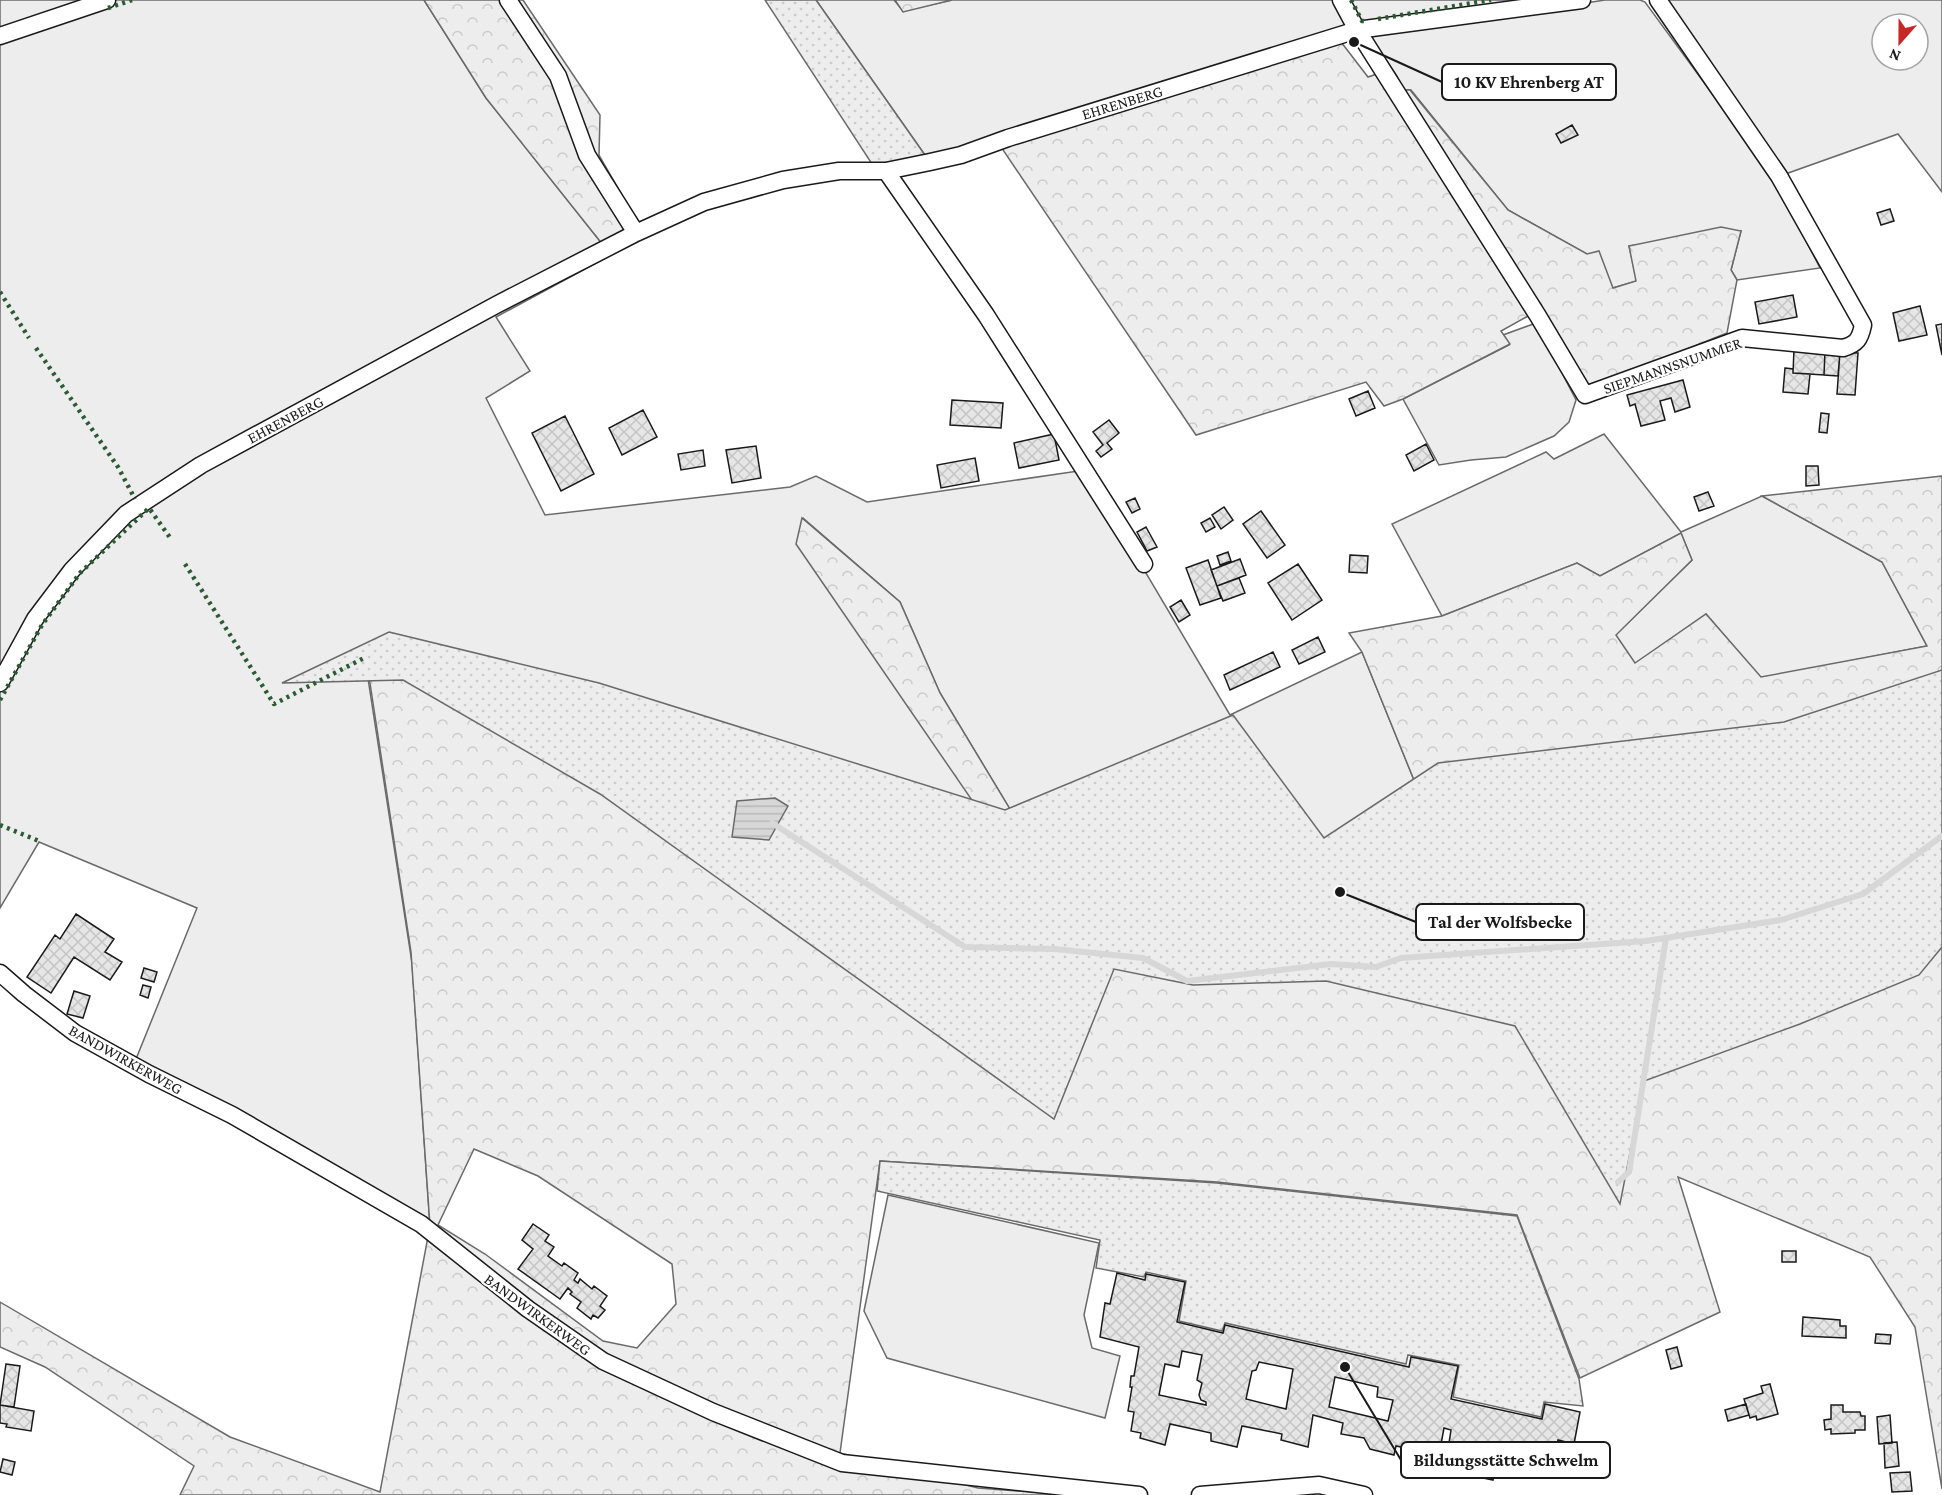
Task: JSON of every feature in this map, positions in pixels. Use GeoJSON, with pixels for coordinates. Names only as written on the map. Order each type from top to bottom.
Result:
{"type":"FeatureCollection","features":[{"type":"Feature","properties":{"kind":"street"},"geometry":{"type":"LineString","coordinates":[[0,36],[107,0]]}},
{"type":"Feature","properties":{"kind":"street"},"geometry":{"type":"LineString","coordinates":[[508,0],[558,76],[587,155],[636,233]]}},
{"type":"Feature","properties":{"kind":"street"},"geometry":{"type":"LineString","coordinates":[[1341,0],[1357,30]]}},
{"type":"Feature","properties":{"kind":"street","name":"EHRENBERG"},"geometry":{"type":"LineString","coordinates":[[0,683],[35,619],[72,570],[126,514],[201,465],[496,305],[636,233],[704,202],[783,180],[839,171],[886,171],[961,155],[1008,138],[1357,30],[1582,0]]}},
{"type":"Feature","properties":{"kind":"street","name":"SIEPMANNSNUMMER"},"geometry":{"type":"LineString","coordinates":[[1357,30],[1538,316],[1585,395],[1742,338],[1843,348],[1854,345],[1861,337],[1863,325],[1779,176],[1658,0]]}},
{"type":"Feature","properties":{"kind":"street"},"geometry":{"type":"LineString","coordinates":[[886,171],[986,315],[1144,564]]}},
{"type":"Feature","properties":{"kind":"street","name":"BANDWIRKERWEG"},"geometry":{"type":"LineString","coordinates":[[0,973],[75,1033],[149,1074],[232,1115],[421,1224],[528,1309],[603,1361],[713,1412],[842,1463],[978,1479],[1073,1486],[1139,1495]]}},
{"type":"Feature","properties":{"kind":"street"},"geometry":{"type":"LineString","coordinates":[[1200,1495],[1319,1485],[1364,1495]]}},
{"type":"Feature","properties":{"kind":"shaded area"},"geometry":{"type":"Polygon","coordinates":[[[0,0],[424,0],[486,98],[611,255],[496,317],[530,371],[486,398],[545,515],[790,487],[816,476],[867,502],[1085,470],[1230,715],[1362,652],[1470,918],[1028,839],[940,693],[900,602],[803,518],[1024,876],[365,659],[412,963],[430,1226],[134,1064],[197,908],[39,842],[0,908],[0,0]]]}},
{"type":"Feature","properties":{"kind":"shaded area"},"geometry":{"type":"Polygon","coordinates":[[[816,0],[894,0],[903,11],[952,0],[1549,0],[1354,29],[927,158],[816,0]]]}},
{"type":"Feature","properties":{"kind":"shaded area"},"geometry":{"type":"Polygon","coordinates":[[[1605,0],[1645,2],[1774,178],[1820,268],[1737,280],[1731,270],[1741,231],[1629,246],[1637,281],[1613,288],[1587,254],[1508,210],[1411,90],[1403,90],[1397,76],[1370,36],[1605,0]]]}},
{"type":"Feature","properties":{"kind":"shaded area"},"geometry":{"type":"Polygon","coordinates":[[[1650,0],[1942,0],[1942,192],[1898,134],[1777,177],[1650,0]]]}},
{"type":"Feature","properties":{"kind":"shaded area"},"geometry":{"type":"Polygon","coordinates":[[[1536,323],[1576,400],[1569,422],[1554,436],[1506,457],[1439,465],[1403,399],[1509,345],[1503,335],[1536,323]]]}},
{"type":"Feature","properties":{"kind":"shaded area"},"geometry":{"type":"Polygon","coordinates":[[[1604,434],[1681,532],[1762,496],[1882,562],[1927,646],[1761,678],[1706,614],[1635,664],[1615,635],[1692,560],[1681,533],[1600,576],[1577,563],[1442,616],[1392,524],[1546,452],[1554,459],[1604,434]]]}},
{"type":"Feature","properties":{"kind":"shaded area"},"geometry":{"type":"Polygon","coordinates":[[[775,798],[788,806],[769,840],[732,837],[737,801],[775,798]]]}},
{"type":"Feature","properties":{"kind":"shaded area"},"geometry":{"type":"Polygon","coordinates":[[[888,1195],[1099,1243],[1084,1315],[1092,1348],[1120,1356],[1105,1418],[887,1358],[864,1311],[888,1195]]]}},
{"type":"Feature","properties":{"kind":"green space"},"geometry":{"type":"Polygon","coordinates":[[[424,0],[523,0],[600,115],[599,155],[641,228],[611,255],[486,98],[424,0]]]}},
{"type":"Feature","properties":{"kind":"green space"},"geometry":{"type":"Polygon","coordinates":[[[765,0],[816,0],[927,158],[872,164],[765,0]]]}},
{"type":"Feature","properties":{"kind":"green space"},"geometry":{"type":"Polygon","coordinates":[[[895,0],[952,0],[903,12],[895,0]]]}},
{"type":"Feature","properties":{"kind":"green space"},"geometry":{"type":"Polygon","coordinates":[[[1338,38],[1368,77],[1380,73],[1391,90],[1410,90],[1508,210],[1587,254],[1599,251],[1613,288],[1636,281],[1629,246],[1721,227],[1741,231],[1731,270],[1737,280],[1727,333],[1588,389],[1539,310],[1501,331],[1510,344],[1403,399],[1384,406],[1366,382],[1196,435],[1001,147],[1338,38]]]}},
{"type":"Feature","properties":{"kind":"green space"},"geometry":{"type":"Polygon","coordinates":[[[1942,476],[1942,1489],[1915,1327],[1870,1257],[1678,1177],[1720,1312],[1580,1378],[1517,1215],[1217,1182],[880,1161],[840,1453],[978,1488],[1073,1495],[180,1495],[194,1466],[45,1367],[0,1347],[0,1302],[230,1437],[380,1492],[430,1226],[411,952],[366,657],[1024,876],[796,544],[802,518],[900,602],[940,693],[1028,839],[1470,918],[1362,652],[1349,633],[1442,616],[1577,563],[1600,576],[1681,533],[1692,560],[1616,635],[1635,663],[1706,614],[1761,677],[1927,646],[1882,562],[1762,496],[1942,476]],[[474,1149],[438,1225],[485,1254],[603,1341],[637,1348],[676,1304],[672,1264],[538,1176],[474,1149]]]}},
{"type":"Feature","properties":{"kind":"green space"},"geometry":{"type":"Polygon","coordinates":[[[389,632],[599,683],[1005,810],[1233,715],[1324,838],[1438,763],[1784,722],[1942,670],[1942,947],[1919,975],[1800,1024],[1644,1081],[1620,1204],[1515,1026],[1326,981],[1193,985],[1114,969],[1054,1119],[600,794],[403,680],[282,683],[389,632]]]}},
{"type":"Feature","properties":{"kind":"green space"},"geometry":{"type":"Polygon","coordinates":[[[880,1161],[1217,1183],[1517,1216],[1579,1379],[1583,1406],[1544,1402],[1541,1417],[1453,1397],[1459,1365],[1408,1355],[1406,1364],[1225,1323],[1222,1331],[1179,1321],[1186,1281],[1146,1272],[1144,1277],[1096,1268],[1100,1240],[877,1191],[880,1161]]]}},
{"type":"Feature","properties":{"kind":"building"},"geometry":{"type":"Polygon","coordinates":[[[1495,82],[1497,97],[1469,100],[1468,85],[1495,82]]]}},
{"type":"Feature","properties":{"kind":"building"},"geometry":{"type":"Polygon","coordinates":[[[1572,125],[1578,135],[1561,143],[1556,134],[1572,125]]]}},
{"type":"Feature","properties":{"kind":"building"},"geometry":{"type":"Polygon","coordinates":[[[1890,209],[1894,221],[1881,225],[1877,213],[1890,209]]]}},
{"type":"Feature","properties":{"kind":"building"},"geometry":{"type":"Polygon","coordinates":[[[1793,295],[1797,317],[1759,324],[1755,302],[1793,295]]]}},
{"type":"Feature","properties":{"kind":"building"},"geometry":{"type":"Polygon","coordinates":[[[1920,306],[1927,335],[1899,341],[1893,313],[1920,306]]]}},
{"type":"Feature","properties":{"kind":"building"},"geometry":{"type":"Polygon","coordinates":[[[1942,324],[1942,355],[1936,325],[1942,324]]]}},
{"type":"Feature","properties":{"kind":"building"},"geometry":{"type":"Polygon","coordinates":[[[1794,349],[1825,351],[1824,375],[1793,373],[1794,349]]]}},
{"type":"Feature","properties":{"kind":"building"},"geometry":{"type":"Polygon","coordinates":[[[1825,351],[1840,352],[1838,376],[1824,375],[1825,351]]]}},
{"type":"Feature","properties":{"kind":"building"},"geometry":{"type":"Polygon","coordinates":[[[1840,352],[1858,353],[1855,395],[1837,394],[1840,352]]]}},
{"type":"Feature","properties":{"kind":"building"},"geometry":{"type":"Polygon","coordinates":[[[1785,368],[1793,369],[1793,373],[1810,374],[1808,394],[1783,392],[1785,368]]]}},
{"type":"Feature","properties":{"kind":"building"},"geometry":{"type":"Polygon","coordinates":[[[1683,380],[1690,407],[1675,412],[1671,398],[1660,401],[1665,420],[1641,426],[1635,404],[1630,406],[1627,395],[1683,380]]]}},
{"type":"Feature","properties":{"kind":"building"},"geometry":{"type":"Polygon","coordinates":[[[1368,391],[1375,408],[1356,416],[1349,399],[1368,391]]]}},
{"type":"Feature","properties":{"kind":"building"},"geometry":{"type":"Polygon","coordinates":[[[952,400],[1003,403],[1001,428],[950,425],[952,400]]]}},
{"type":"Feature","properties":{"kind":"building"},"geometry":{"type":"Polygon","coordinates":[[[643,410],[657,437],[622,455],[609,428],[643,410]]]}},
{"type":"Feature","properties":{"kind":"building"},"geometry":{"type":"Polygon","coordinates":[[[1821,413],[1829,414],[1827,433],[1819,432],[1821,413]]]}},
{"type":"Feature","properties":{"kind":"building"},"geometry":{"type":"Polygon","coordinates":[[[565,416],[594,474],[561,491],[532,433],[565,416]]]}},
{"type":"Feature","properties":{"kind":"building"},"geometry":{"type":"Polygon","coordinates":[[[1109,420],[1119,433],[1107,443],[1112,449],[1101,457],[1096,451],[1103,445],[1093,432],[1109,420]]]}},
{"type":"Feature","properties":{"kind":"building"},"geometry":{"type":"Polygon","coordinates":[[[1054,434],[1059,460],[1019,468],[1014,443],[1054,434]]]}},
{"type":"Feature","properties":{"kind":"building"},"geometry":{"type":"Polygon","coordinates":[[[1426,444],[1434,460],[1414,471],[1406,455],[1426,444]]]}},
{"type":"Feature","properties":{"kind":"building"},"geometry":{"type":"Polygon","coordinates":[[[756,446],[761,478],[732,483],[726,450],[756,446]]]}},
{"type":"Feature","properties":{"kind":"building"},"geometry":{"type":"Polygon","coordinates":[[[703,450],[705,466],[681,470],[678,454],[703,450]]]}},
{"type":"Feature","properties":{"kind":"building"},"geometry":{"type":"Polygon","coordinates":[[[975,458],[979,481],[941,488],[937,465],[975,458]]]}},
{"type":"Feature","properties":{"kind":"building"},"geometry":{"type":"Polygon","coordinates":[[[1806,466],[1818,466],[1819,485],[1806,486],[1806,466]]]}},
{"type":"Feature","properties":{"kind":"building"},"geometry":{"type":"Polygon","coordinates":[[[1708,492],[1714,506],[1699,511],[1694,497],[1708,492]]]}},
{"type":"Feature","properties":{"kind":"building"},"geometry":{"type":"Polygon","coordinates":[[[1135,498],[1140,509],[1132,513],[1126,502],[1135,498]]]}},
{"type":"Feature","properties":{"kind":"building"},"geometry":{"type":"Polygon","coordinates":[[[1224,507],[1233,520],[1221,529],[1212,515],[1224,507]]]}},
{"type":"Feature","properties":{"kind":"building"},"geometry":{"type":"Polygon","coordinates":[[[1261,511],[1285,545],[1267,558],[1243,524],[1261,511]]]}},
{"type":"Feature","properties":{"kind":"building"},"geometry":{"type":"Polygon","coordinates":[[[1210,518],[1215,527],[1206,532],[1201,523],[1210,518]]]}},
{"type":"Feature","properties":{"kind":"building"},"geometry":{"type":"Polygon","coordinates":[[[1146,527],[1157,547],[1147,551],[1137,532],[1146,527]]]}},
{"type":"Feature","properties":{"kind":"building"},"geometry":{"type":"Polygon","coordinates":[[[1228,552],[1231,561],[1220,565],[1217,556],[1228,552]]]}},
{"type":"Feature","properties":{"kind":"building"},"geometry":{"type":"Polygon","coordinates":[[[1350,555],[1368,556],[1367,573],[1349,572],[1350,555]]]}},
{"type":"Feature","properties":{"kind":"building"},"geometry":{"type":"Polygon","coordinates":[[[1240,559],[1246,575],[1217,586],[1211,570],[1240,559]]]}},
{"type":"Feature","properties":{"kind":"building"},"geometry":{"type":"Polygon","coordinates":[[[1208,560],[1221,598],[1200,605],[1186,568],[1208,560]]]}},
{"type":"Feature","properties":{"kind":"building"},"geometry":{"type":"Polygon","coordinates":[[[1298,564],[1322,600],[1292,620],[1268,583],[1298,564]]]}},
{"type":"Feature","properties":{"kind":"building"},"geometry":{"type":"Polygon","coordinates":[[[1239,578],[1245,593],[1223,601],[1217,586],[1239,578]]]}},
{"type":"Feature","properties":{"kind":"building"},"geometry":{"type":"Polygon","coordinates":[[[1181,600],[1190,615],[1179,622],[1170,607],[1181,600]]]}},
{"type":"Feature","properties":{"kind":"building"},"geometry":{"type":"Polygon","coordinates":[[[1318,637],[1325,652],[1299,664],[1292,650],[1318,637]]]}},
{"type":"Feature","properties":{"kind":"building"},"geometry":{"type":"Polygon","coordinates":[[[1273,652],[1280,667],[1230,690],[1224,675],[1273,652]]]}},
{"type":"Feature","properties":{"kind":"building"},"geometry":{"type":"Polygon","coordinates":[[[76,914],[114,939],[105,952],[122,962],[110,980],[74,957],[51,993],[27,977],[55,935],[60,939],[76,914]]]}},
{"type":"Feature","properties":{"kind":"building"},"geometry":{"type":"Polygon","coordinates":[[[144,968],[157,972],[154,982],[141,978],[144,968]]]}},
{"type":"Feature","properties":{"kind":"building"},"geometry":{"type":"Polygon","coordinates":[[[143,985],[151,987],[148,998],[140,995],[143,985]]]}},
{"type":"Feature","properties":{"kind":"building"},"geometry":{"type":"Polygon","coordinates":[[[74,991],[90,996],[83,1018],[67,1014],[74,991]]]}},
{"type":"Feature","properties":{"kind":"building"},"geometry":{"type":"Polygon","coordinates":[[[533,1224],[549,1235],[545,1241],[554,1247],[548,1256],[578,1273],[574,1280],[578,1283],[580,1279],[592,1289],[594,1286],[607,1296],[600,1306],[605,1310],[598,1318],[593,1315],[591,1319],[577,1308],[581,1302],[570,1294],[572,1292],[568,1288],[560,1299],[518,1269],[533,1249],[522,1240],[533,1224]]]}},
{"type":"Feature","properties":{"kind":"building"},"geometry":{"type":"Polygon","coordinates":[[[1782,1251],[1796,1251],[1796,1262],[1782,1262],[1782,1251]]]}},
{"type":"Feature","properties":{"kind":"building"},"geometry":{"type":"Polygon","coordinates":[[[1117,1273],[1145,1280],[1146,1274],[1185,1282],[1177,1322],[1223,1333],[1225,1325],[1409,1367],[1411,1357],[1458,1366],[1451,1399],[1542,1419],[1545,1404],[1580,1412],[1574,1444],[1558,1440],[1556,1448],[1537,1444],[1534,1460],[1449,1443],[1451,1430],[1444,1428],[1439,1455],[1396,1446],[1394,1455],[1370,1449],[1364,1438],[1341,1434],[1343,1423],[1313,1415],[1308,1447],[1281,1440],[1282,1434],[1242,1426],[1237,1447],[1211,1441],[1211,1433],[1170,1424],[1165,1445],[1140,1438],[1141,1433],[1131,1431],[1134,1412],[1128,1411],[1132,1387],[1130,1387],[1131,1376],[1134,1376],[1139,1347],[1100,1337],[1105,1303],[1110,1304],[1117,1273]],[[1182,1351],[1179,1367],[1165,1364],[1159,1395],[1206,1405],[1199,1395],[1202,1383],[1197,1380],[1202,1355],[1182,1351]],[[1259,1362],[1256,1370],[1252,1371],[1246,1399],[1286,1409],[1293,1369],[1259,1362]],[[1335,1377],[1329,1407],[1388,1421],[1393,1400],[1377,1397],[1378,1387],[1335,1377]]]}},
{"type":"Feature","properties":{"kind":"building"},"geometry":{"type":"Polygon","coordinates":[[[1803,1317],[1840,1320],[1840,1326],[1846,1326],[1846,1338],[1802,1336],[1803,1317]]]}},
{"type":"Feature","properties":{"kind":"building"},"geometry":{"type":"Polygon","coordinates":[[[1876,1334],[1891,1335],[1890,1344],[1875,1343],[1876,1334]]]}},
{"type":"Feature","properties":{"kind":"building"},"geometry":{"type":"Polygon","coordinates":[[[1677,1347],[1682,1366],[1671,1369],[1666,1350],[1677,1347]]]}},
{"type":"Feature","properties":{"kind":"building"},"geometry":{"type":"Polygon","coordinates":[[[6,1364],[20,1366],[14,1407],[0,1405],[6,1364]]]}},
{"type":"Feature","properties":{"kind":"building"},"geometry":{"type":"Polygon","coordinates":[[[1770,1384],[1778,1414],[1757,1420],[1756,1416],[1750,1418],[1744,1399],[1763,1393],[1761,1386],[1770,1384]]]}},
{"type":"Feature","properties":{"kind":"building"},"geometry":{"type":"Polygon","coordinates":[[[1746,1404],[1749,1415],[1728,1421],[1725,1410],[1746,1404]]]}},
{"type":"Feature","properties":{"kind":"building"},"geometry":{"type":"Polygon","coordinates":[[[0,1405],[34,1411],[31,1431],[6,1427],[7,1424],[0,1423],[0,1405]]]}},
{"type":"Feature","properties":{"kind":"building"},"geometry":{"type":"Polygon","coordinates":[[[1831,1405],[1843,1405],[1843,1412],[1860,1412],[1861,1416],[1865,1416],[1865,1430],[1855,1430],[1855,1433],[1831,1434],[1831,1429],[1825,1430],[1824,1420],[1831,1419],[1831,1405]]]}},
{"type":"Feature","properties":{"kind":"building"},"geometry":{"type":"Polygon","coordinates":[[[1890,1415],[1892,1443],[1879,1444],[1877,1417],[1890,1415]]]}},
{"type":"Feature","properties":{"kind":"building"},"geometry":{"type":"Polygon","coordinates":[[[1897,1442],[1899,1466],[1885,1468],[1884,1443],[1897,1442]]]}},
{"type":"Feature","properties":{"kind":"building"},"geometry":{"type":"Polygon","coordinates":[[[1439,1453],[1496,1465],[1493,1480],[1436,1468],[1439,1453]]]}},
{"type":"Feature","properties":{"kind":"building"},"geometry":{"type":"Polygon","coordinates":[[[3,1459],[15,1462],[12,1475],[0,1472],[3,1459]]]}},
{"type":"Feature","properties":{"kind":"building"},"geometry":{"type":"Polygon","coordinates":[[[1910,1472],[1912,1491],[1892,1492],[1890,1473],[1910,1472]]]}},
{"type":"Feature","properties":{"kind":"waterway"},"geometry":{"type":"LineString","coordinates":[[772,823],[965,947],[1055,949],[1143,958],[1187,981],[1331,964],[1376,967],[1401,958],[1646,941],[1781,920],[1863,894],[1942,836]]}},
{"type":"Feature","properties":{"kind":"waterway"},"geometry":{"type":"LineString","coordinates":[[1618,1182],[1629,1172],[1666,938]]}},
{"type":"Feature","properties":{"kind":"hedge"},"geometry":{"type":"LineString","coordinates":[[108,8],[132,0]]}},
{"type":"Feature","properties":{"kind":"hedge"},"geometry":{"type":"LineString","coordinates":[[1351,0],[1362,21],[1367,21]]}},
{"type":"Feature","properties":{"kind":"hedge"},"geometry":{"type":"LineString","coordinates":[[1378,19],[1491,0]]}},
{"type":"Feature","properties":{"kind":"hedge"},"geometry":{"type":"LineString","coordinates":[[0,292],[29,338]]}},
{"type":"Feature","properties":{"kind":"hedge"},"geometry":{"type":"LineString","coordinates":[[36,348],[118,467],[135,499]]}},
{"type":"Feature","properties":{"kind":"hedge"},"geometry":{"type":"LineString","coordinates":[[0,700],[42,625],[80,573],[149,508],[171,539]]}},
{"type":"Feature","properties":{"kind":"hedge"},"geometry":{"type":"LineString","coordinates":[[185,564],[274,704],[366,657]]}},
{"type":"Feature","properties":{"kind":"hedge"},"geometry":{"type":"LineString","coordinates":[[0,825],[39,841]]}},
{"type":"Feature","properties":{"kind":"place","name":"10 KV Ehrenberg AT"},"geometry":{"type":"Point","coordinates":[1354,42]}},
{"type":"Feature","properties":{"kind":"place","name":"Tal der Wolfsbecke"},"geometry":{"type":"Point","coordinates":[1340,892]}},
{"type":"Feature","properties":{"kind":"place","name":"Bildungsstätte Schwelm"},"geometry":{"type":"Point","coordinates":[1345,1367]}}]}
